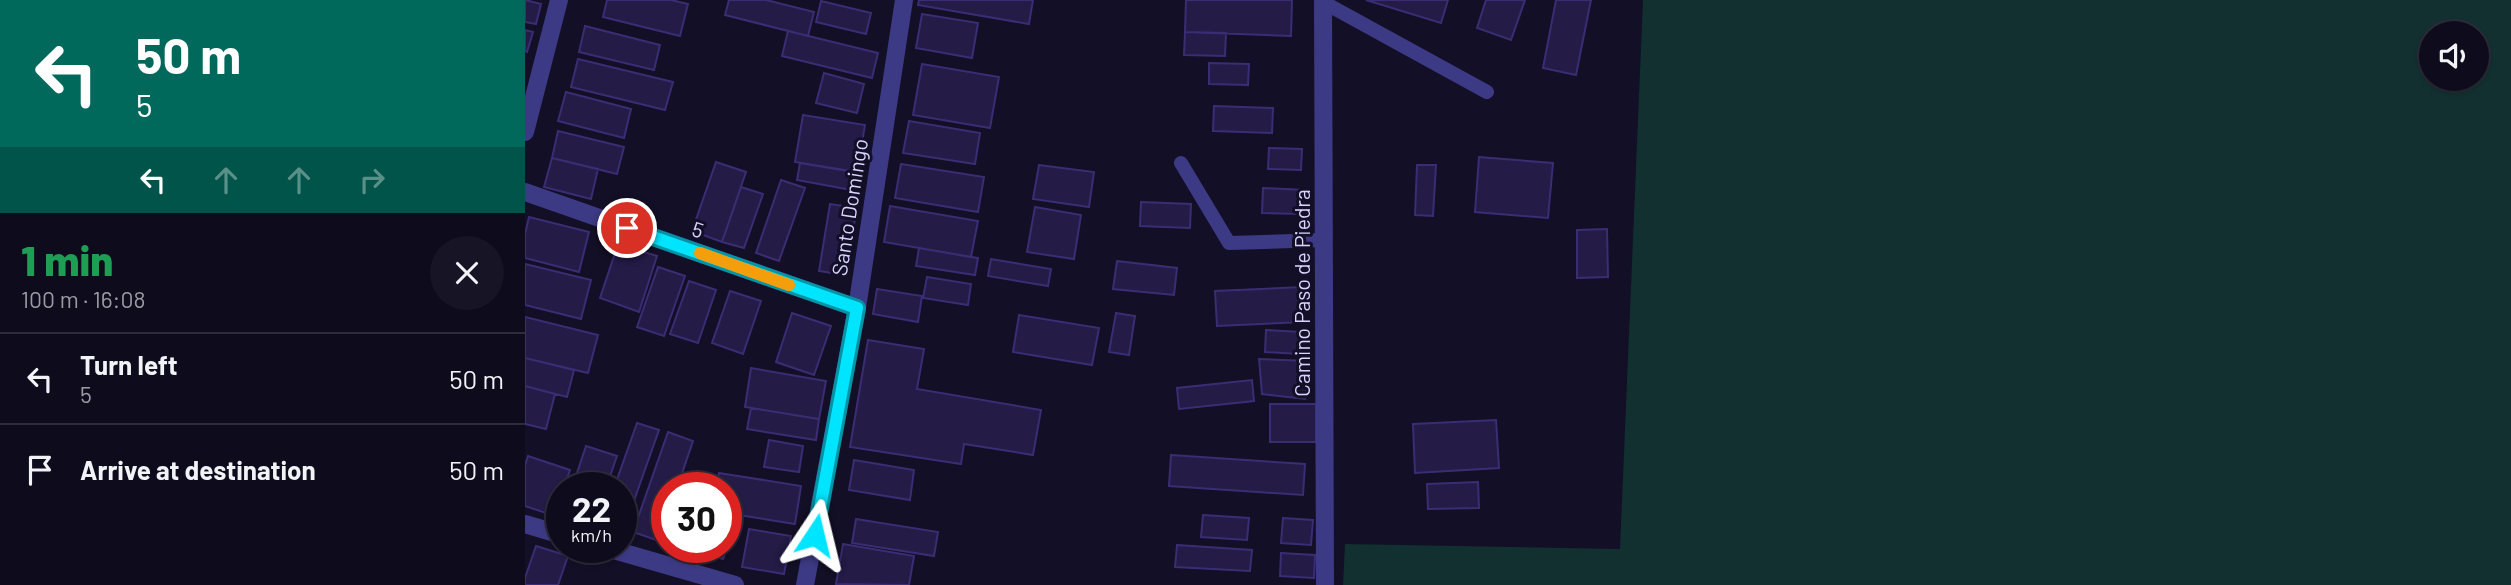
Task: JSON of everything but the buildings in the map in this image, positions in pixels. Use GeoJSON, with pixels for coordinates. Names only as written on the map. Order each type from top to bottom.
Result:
{"type":"FeatureCollection","features":[{"type":"Feature","properties":{"kind":"street"},"geometry":{"type":"LineString","coordinates":[[525,132],[559,0]]}},
{"type":"Feature","properties":{"kind":"street","name":"Santo Domingo"},"geometry":{"type":"LineString","coordinates":[[805,585],[857,308],[904,0]]}},
{"type":"Feature","properties":{"kind":"street","name":"Camino Paso de Piedra"},"geometry":{"type":"LineString","coordinates":[[1323,1],[1325,585]]}},
{"type":"Feature","properties":{"kind":"street","name":"5"},"geometry":{"type":"LineString","coordinates":[[525,192],[857,308]]}},
{"type":"Feature","properties":{"kind":"street"},"geometry":{"type":"LineString","coordinates":[[525,524],[546,530]]}},
{"type":"Feature","properties":{"kind":"street"},"geometry":{"type":"LineString","coordinates":[[637,557],[735,585]]}},
{"type":"Feature","properties":{"kind":"lane"},"geometry":{"type":"LineString","coordinates":[[1323,1],[1487,92]]}},
{"type":"Feature","properties":{"kind":"lane"},"geometry":{"type":"LineString","coordinates":[[1181,163],[1229,243],[1324,240]]}},
{"type":"Feature","properties":{"kind":"green space"},"geometry":{"type":"Polygon","coordinates":[[[1643,0],[2511,0],[2511,585],[1343,585],[1345,544],[1620,549],[1643,0]]]}},
{"type":"Feature","properties":{"kind":"slow traffic"},"geometry":{"type":"LineString","coordinates":[[700,253],[789,285]]}},
{"type":"Feature","properties":{"kind":"route"},"geometry":{"type":"LineString","coordinates":[[627,228],[857,308],[815,535]]}}]}
